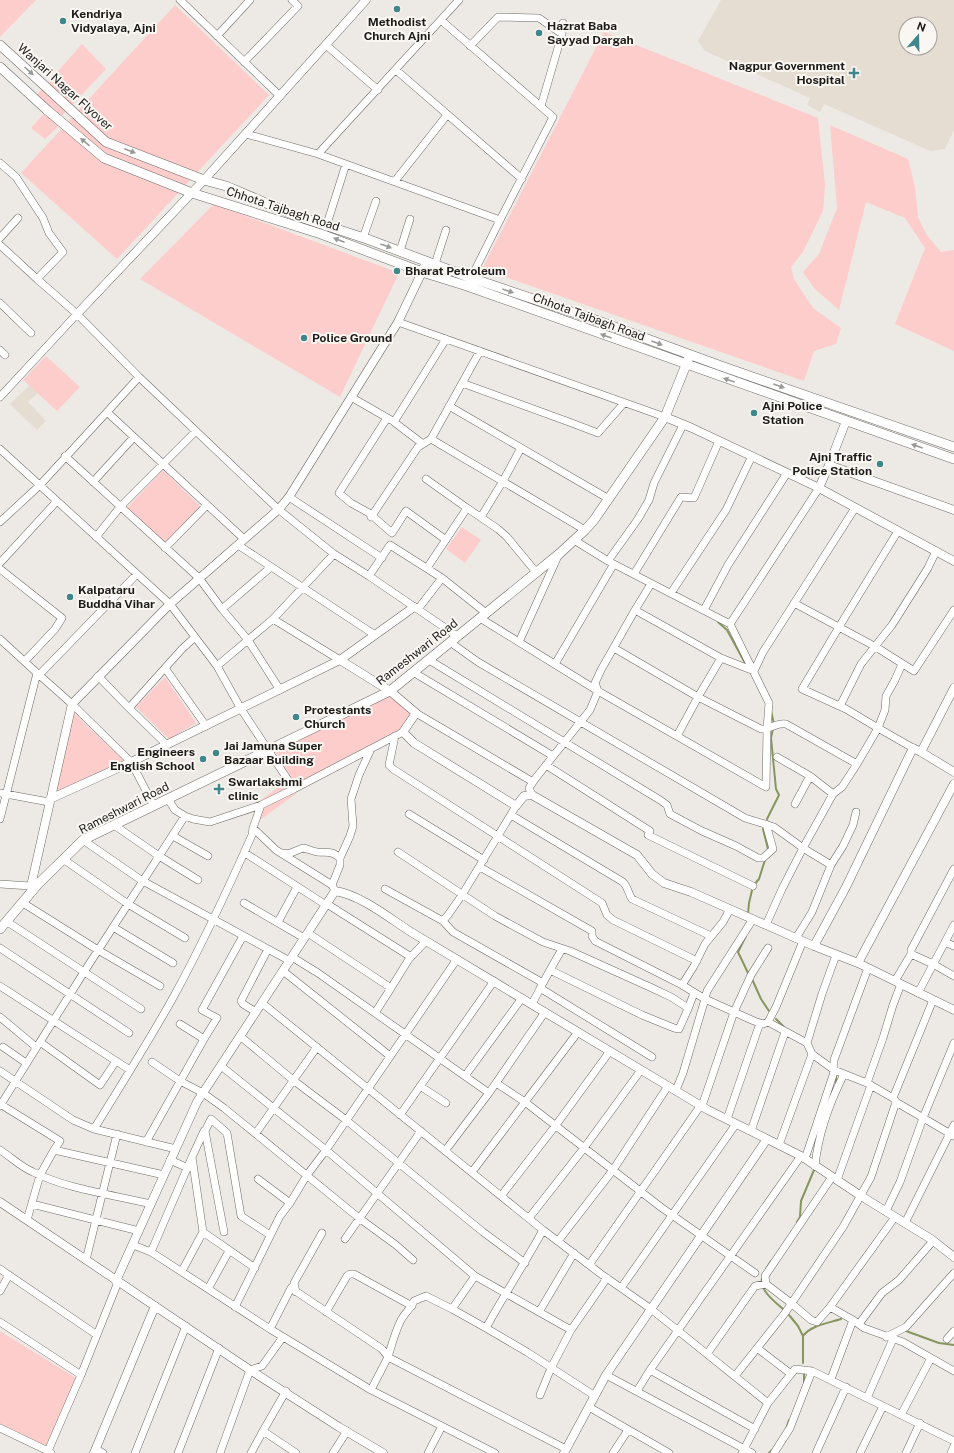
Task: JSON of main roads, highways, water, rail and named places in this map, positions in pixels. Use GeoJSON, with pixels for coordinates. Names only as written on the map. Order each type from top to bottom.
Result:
{"type":"FeatureCollection","features":[{"type":"Feature","properties":{"kind":"main road","name":"Wanjari Nagar Flyover"},"geometry":{"type":"LineString","coordinates":[[0,44],[106,142],[204,180],[226,186],[326,227],[363,238],[471,278],[590,318],[689,355],[954,447]]}},
{"type":"Feature","properties":{"kind":"main road","name":"Chhota Tajbagh Road"},"geometry":{"type":"LineString","coordinates":[[0,67],[47,110],[104,158],[192,193],[321,234],[422,272],[467,286],[954,459]]}},
{"type":"Feature","properties":{"kind":"main road","name":"Rameshwari Road"},"geometry":{"type":"LineString","coordinates":[[0,929],[23,903],[31,889],[82,840],[390,691],[559,554],[585,530],[609,499],[665,417],[689,355]]}},
{"type":"Feature","properties":{"kind":"waterway"},"geometry":{"type":"LineString","coordinates":[[718,622],[727,630],[745,663]]}},
{"type":"Feature","properties":{"kind":"waterway"},"geometry":{"type":"LineString","coordinates":[[771,711],[774,724]]}},
{"type":"Feature","properties":{"kind":"waterway"},"geometry":{"type":"LineString","coordinates":[[767,819],[779,795],[776,789],[771,738],[773,728]]}},
{"type":"Feature","properties":{"kind":"waterway"},"geometry":{"type":"LineString","coordinates":[[763,829],[768,849],[767,852]]}},
{"type":"Feature","properties":{"kind":"waterway"},"geometry":{"type":"LineString","coordinates":[[748,914],[753,886],[759,879],[765,860]]}},
{"type":"Feature","properties":{"kind":"waterway"},"geometry":{"type":"LineString","coordinates":[[746,936],[738,952],[749,975]]}},
{"type":"Feature","properties":{"kind":"waterway"},"geometry":{"type":"LineString","coordinates":[[752,979],[761,999],[769,1011]]}},
{"type":"Feature","properties":{"kind":"waterway"},"geometry":{"type":"LineString","coordinates":[[776,1019],[785,1028]]}},
{"type":"Feature","properties":{"kind":"waterway"},"geometry":{"type":"LineString","coordinates":[[836,1075],[836,1084]]}},
{"type":"Feature","properties":{"kind":"waterway"},"geometry":{"type":"LineString","coordinates":[[797,1222],[800,1217],[801,1201],[814,1170]]}},
{"type":"Feature","properties":{"kind":"waterway"},"geometry":{"type":"LineString","coordinates":[[766,1269],[771,1261]]}},
{"type":"Feature","properties":{"kind":"waterway"},"geometry":{"type":"LineString","coordinates":[[762,1278],[765,1291],[783,1309]]}},
{"type":"Feature","properties":{"kind":"waterway"},"geometry":{"type":"LineString","coordinates":[[789,1315],[798,1326],[803,1336]]}},
{"type":"Feature","properties":{"kind":"waterway"},"geometry":{"type":"LineString","coordinates":[[803,1363],[803,1336],[806,1332],[815,1327],[841,1319]]}},
{"type":"Feature","properties":{"kind":"waterway"},"geometry":{"type":"LineString","coordinates":[[906,1331],[939,1343],[954,1345]]}},
{"type":"Feature","properties":{"kind":"waterway"},"geometry":{"type":"LineString","coordinates":[[804,1372],[804,1383]]}},
{"type":"Feature","properties":{"kind":"waterway"},"geometry":{"type":"LineString","coordinates":[[786,1429],[789,1420]]}},
{"type":"Feature","properties":{"kind":"waterway"},"geometry":{"type":"LineString","coordinates":[[769,1453],[774,1448]]}},
{"type":"Feature","properties":{"kind":"place","name":"Methodist Church Ajni"},"geometry":{"type":"Point","coordinates":[397,9]}},
{"type":"Feature","properties":{"kind":"place","name":"Kendriya Vidyalaya, Ajni"},"geometry":{"type":"Point","coordinates":[63,21]}},
{"type":"Feature","properties":{"kind":"place","name":"Hazrat Baba Sayyad Dargah"},"geometry":{"type":"Point","coordinates":[539,33]}},
{"type":"Feature","properties":{"kind":"place","name":"Nagpur Government Hospital"},"geometry":{"type":"Point","coordinates":[854,73]}},
{"type":"Feature","properties":{"kind":"place","name":"Bharat Petroleum"},"geometry":{"type":"Point","coordinates":[397,271]}},
{"type":"Feature","properties":{"kind":"place","name":"Police Ground"},"geometry":{"type":"Point","coordinates":[304,338]}},
{"type":"Feature","properties":{"kind":"place","name":"Ajni Police Station"},"geometry":{"type":"Point","coordinates":[754,413]}},
{"type":"Feature","properties":{"kind":"place","name":"Ajni Traffic Police Station"},"geometry":{"type":"Point","coordinates":[880,464]}},
{"type":"Feature","properties":{"kind":"place","name":"Kalpataru Buddha Vihar"},"geometry":{"type":"Point","coordinates":[70,597]}},
{"type":"Feature","properties":{"kind":"place","name":"Protestants Church"},"geometry":{"type":"Point","coordinates":[296,717]}},
{"type":"Feature","properties":{"kind":"place","name":"Jai Jamuna Super Bazaar Building"},"geometry":{"type":"Point","coordinates":[216,753]}},
{"type":"Feature","properties":{"kind":"place","name":"Engineers English School"},"geometry":{"type":"Point","coordinates":[203,759]}},
{"type":"Feature","properties":{"kind":"place","name":"Swarlakshmi clinic"},"geometry":{"type":"Point","coordinates":[219,789]}}]}
